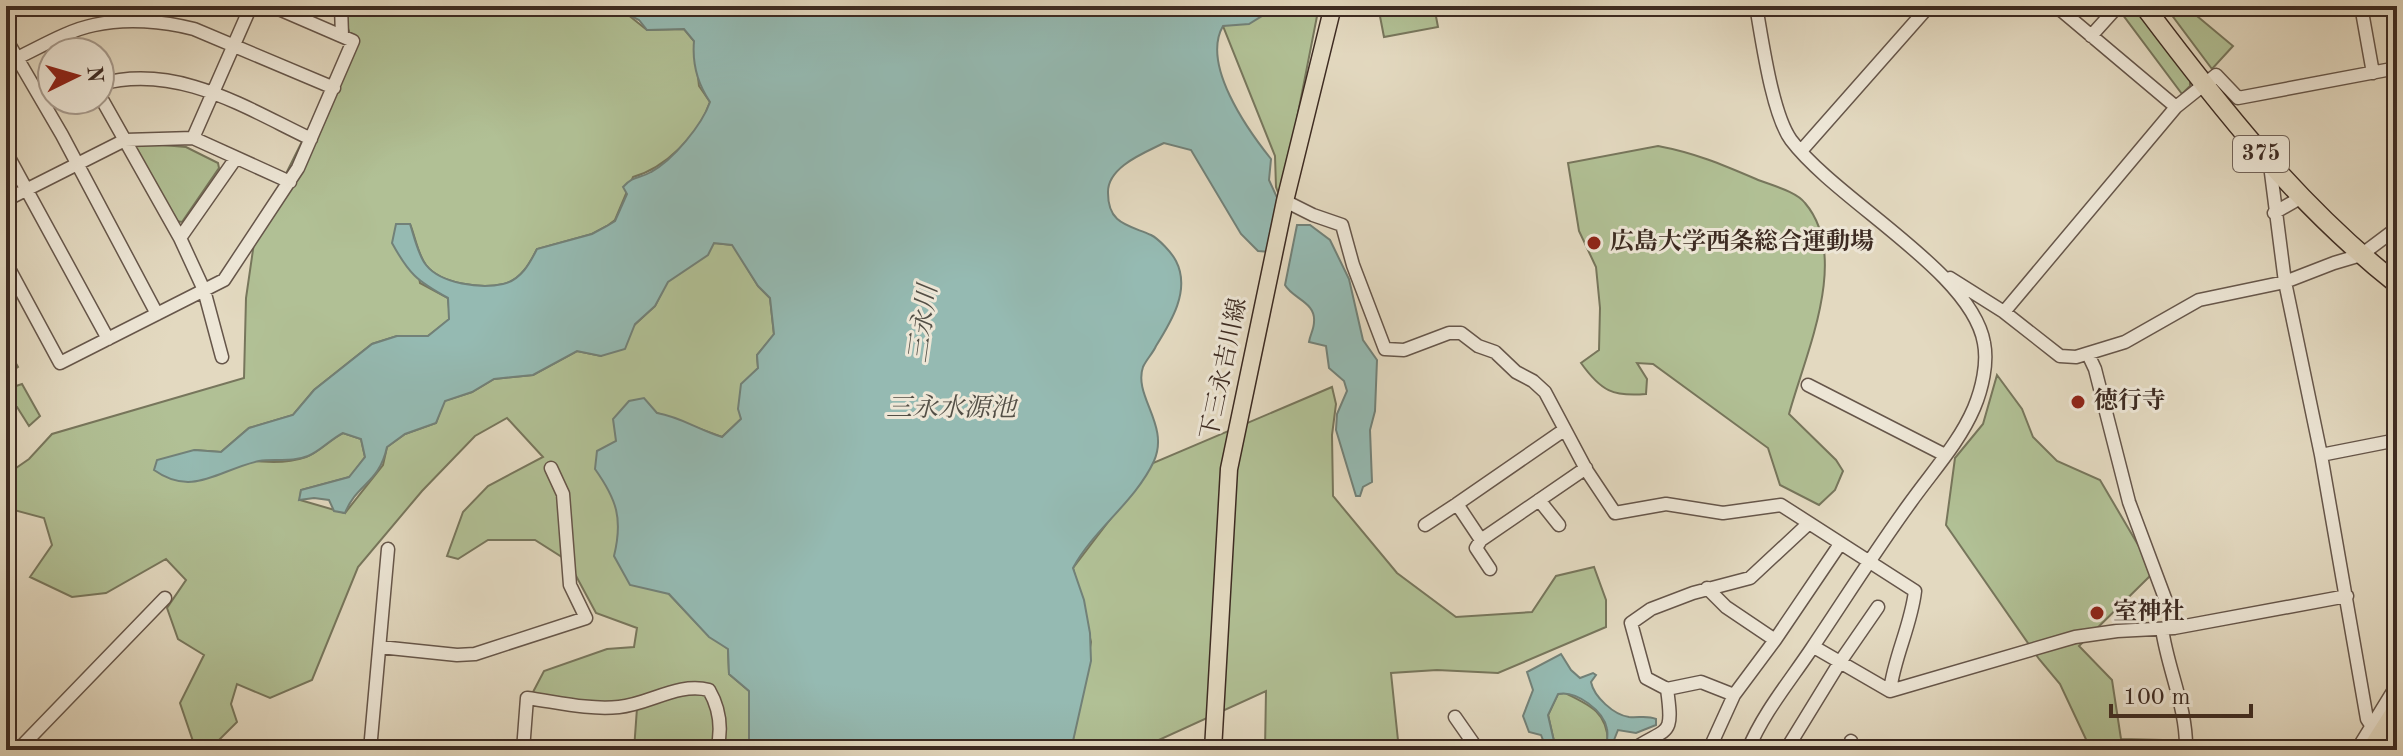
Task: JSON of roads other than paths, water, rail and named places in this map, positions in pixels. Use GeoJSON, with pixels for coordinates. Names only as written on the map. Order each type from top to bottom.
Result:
{"type":"FeatureCollection","features":[{"type":"Feature","properties":{"kind":"highway","name":"375"},"geometry":{"type":"LineString","coordinates":[[2144,6],[2204,85],[2300,198],[2397,284]]}},
{"type":"Feature","properties":{"kind":"highway"},"geometry":{"type":"LineString","coordinates":[[2368,743],[2397,709]]}},
{"type":"Feature","properties":{"kind":"highway"},"geometry":{"type":"LineString","coordinates":[[2393,750],[2397,744]]}},
{"type":"Feature","properties":{"kind":"main road","name":"下三永吉川線"},"geometry":{"type":"LineString","coordinates":[[1213,750],[1229,469],[1285,201],[1333,6]]}},
{"type":"Feature","properties":{"kind":"street"},"geometry":{"type":"LineString","coordinates":[[193,138],[251,6]]}},
{"type":"Feature","properties":{"kind":"street"},"geometry":{"type":"LineString","coordinates":[[6,263],[60,363],[224,280],[290,182],[353,41],[272,6]]}},
{"type":"Feature","properties":{"kind":"street"},"geometry":{"type":"LineString","coordinates":[[341,6],[342,36]]}},
{"type":"Feature","properties":{"kind":"street"},"geometry":{"type":"LineString","coordinates":[[1756,6],[1773,92],[1789,137],[1801,151],[1822,175],[1932,266],[2004,312],[2060,356],[2076,357],[2125,342],[2199,300],[2285,282],[2361,255],[2397,228]]}},
{"type":"Feature","properties":{"kind":"street"},"geometry":{"type":"LineString","coordinates":[[1801,151],[1929,6]]}},
{"type":"Feature","properties":{"kind":"street"},"geometry":{"type":"LineString","coordinates":[[2056,6],[2176,107]]}},
{"type":"Feature","properties":{"kind":"street"},"geometry":{"type":"LineString","coordinates":[[2091,36],[2118,6]]}},
{"type":"Feature","properties":{"kind":"street"},"geometry":{"type":"LineString","coordinates":[[2361,6],[2373,73]]}},
{"type":"Feature","properties":{"kind":"street"},"geometry":{"type":"LineString","coordinates":[[66,36],[105,23],[172,23],[234,45],[334,88]]}},
{"type":"Feature","properties":{"kind":"street"},"geometry":{"type":"LineString","coordinates":[[6,39],[19,57],[157,314]]}},
{"type":"Feature","properties":{"kind":"street"},"geometry":{"type":"LineString","coordinates":[[19,57],[36,49]]}},
{"type":"Feature","properties":{"kind":"street"},"geometry":{"type":"LineString","coordinates":[[2004,312],[2176,107],[2216,75],[2238,98],[2397,68]]}},
{"type":"Feature","properties":{"kind":"street"},"geometry":{"type":"LineString","coordinates":[[116,80],[152,78],[182,82],[213,92],[311,139]]}},
{"type":"Feature","properties":{"kind":"street"},"geometry":{"type":"LineString","coordinates":[[111,116],[180,238],[204,290],[222,357]]}},
{"type":"Feature","properties":{"kind":"street"},"geometry":{"type":"LineString","coordinates":[[6,200],[125,140],[193,138],[290,182]]}},
{"type":"Feature","properties":{"kind":"street"},"geometry":{"type":"LineString","coordinates":[[6,152],[108,339]]}},
{"type":"Feature","properties":{"kind":"street"},"geometry":{"type":"LineString","coordinates":[[180,238],[236,158]]}},
{"type":"Feature","properties":{"kind":"street"},"geometry":{"type":"LineString","coordinates":[[2270,165],[2285,282],[2321,455],[2367,719],[2371,725]]}},
{"type":"Feature","properties":{"kind":"street"},"geometry":{"type":"LineString","coordinates":[[2274,213],[2300,198]]}},
{"type":"Feature","properties":{"kind":"street"},"geometry":{"type":"LineString","coordinates":[[1285,201],[1342,225],[1353,265],[1385,349],[1404,350],[1449,333],[1461,333],[1478,346],[1495,352],[1516,372],[1545,392],[1564,430],[1615,513],[1666,504],[1723,513],[1781,505],[1915,591],[1890,691]]}},
{"type":"Feature","properties":{"kind":"street"},"geometry":{"type":"LineString","coordinates":[[1748,750],[1755,732],[1814,647],[1867,561],[1962,432],[1975,406],[1983,376],[1984,343],[1970,308],[1932,266]]}},
{"type":"Feature","properties":{"kind":"street"},"geometry":{"type":"LineString","coordinates":[[2088,354],[2095,369],[2129,502],[2172,617],[2166,659],[2186,726],[2186,750]]}},
{"type":"Feature","properties":{"kind":"street"},"geometry":{"type":"LineString","coordinates":[[1808,385],[1945,455]]}},
{"type":"Feature","properties":{"kind":"street"},"geometry":{"type":"LineString","coordinates":[[1425,525],[1564,430]]}},
{"type":"Feature","properties":{"kind":"street"},"geometry":{"type":"LineString","coordinates":[[2321,455],[2397,440]]}},
{"type":"Feature","properties":{"kind":"street"},"geometry":{"type":"LineString","coordinates":[[380,647],[475,654],[586,618],[570,585],[565,502],[551,468]]}},
{"type":"Feature","properties":{"kind":"street"},"geometry":{"type":"LineString","coordinates":[[1490,569],[1476,548],[1481,540],[1586,468]]}},
{"type":"Feature","properties":{"kind":"street"},"geometry":{"type":"LineString","coordinates":[[1539,500],[1559,525]]}},
{"type":"Feature","properties":{"kind":"street"},"geometry":{"type":"LineString","coordinates":[[1457,504],[1481,540]]}},
{"type":"Feature","properties":{"kind":"street"},"geometry":{"type":"LineString","coordinates":[[1734,695],[1701,682],[1667,689],[1646,678],[1631,623],[1651,609],[1707,588],[1750,578],[1808,524]]}},
{"type":"Feature","properties":{"kind":"street"},"geometry":{"type":"LineString","coordinates":[[1709,750],[1734,695],[1840,544]]}},
{"type":"Feature","properties":{"kind":"street"},"geometry":{"type":"LineString","coordinates":[[370,750],[388,549]]}},
{"type":"Feature","properties":{"kind":"street"},"geometry":{"type":"LineString","coordinates":[[1707,588],[1726,607],[1775,640]]}},
{"type":"Feature","properties":{"kind":"street"},"geometry":{"type":"LineString","coordinates":[[1814,647],[1890,691],[2075,637],[2168,629],[2347,596]]}},
{"type":"Feature","properties":{"kind":"street"},"geometry":{"type":"LineString","coordinates":[[18,750],[165,598]]}},
{"type":"Feature","properties":{"kind":"street"},"geometry":{"type":"LineString","coordinates":[[1786,750],[1878,607]]}},
{"type":"Feature","properties":{"kind":"street"},"geometry":{"type":"LineString","coordinates":[[2357,750],[2368,743],[2371,725],[2397,685]]}},
{"type":"Feature","properties":{"kind":"street"},"geometry":{"type":"LineString","coordinates":[[523,750],[527,698],[595,709],[623,707],[659,698],[681,688],[698,687],[709,690],[718,714],[721,735],[717,750]]}},
{"type":"Feature","properties":{"kind":"street"},"geometry":{"type":"LineString","coordinates":[[1632,750],[1663,733],[1670,725],[1667,689]]}},
{"type":"Feature","properties":{"kind":"street"},"geometry":{"type":"LineString","coordinates":[[1455,717],[1478,750]]}},
{"type":"Feature","properties":{"kind":"water","name":"三永水源池"},"geometry":{"type":"Polygon","coordinates":[[[612,6],[1278,6],[1249,24],[1223,26],[1218,41],[1218,59],[1230,96],[1271,159],[1269,180],[1280,204],[1270,252],[1258,251],[1241,234],[1191,150],[1164,143],[1128,162],[1109,184],[1111,211],[1121,222],[1151,235],[1165,246],[1176,261],[1181,283],[1173,316],[1144,364],[1141,378],[1158,435],[1154,461],[1136,490],[1073,568],[1084,600],[1091,661],[1071,750],[749,750],[749,691],[729,674],[728,649],[709,637],[669,594],[630,585],[614,556],[618,520],[609,490],[595,469],[597,451],[616,441],[613,419],[629,401],[644,398],[657,413],[722,437],[741,419],[738,409],[741,384],[758,368],[757,355],[774,334],[770,298],[758,286],[732,245],[714,243],[708,255],[668,282],[655,306],[635,324],[625,349],[601,356],[577,351],[533,375],[494,379],[472,392],[445,401],[436,423],[405,434],[387,447],[379,469],[345,513],[334,511],[329,500],[299,500],[301,490],[349,477],[365,457],[361,439],[343,433],[302,458],[259,461],[194,482],[181,482],[154,470],[157,460],[194,450],[221,452],[249,428],[293,415],[314,390],[372,344],[397,336],[428,336],[449,319],[448,298],[415,276],[392,243],[396,224],[410,224],[426,265],[441,277],[462,284],[484,286],[515,279],[537,249],[592,234],[615,221],[627,194],[623,187],[660,166],[677,151],[694,131],[710,102],[696,73],[694,41],[684,29],[647,30],[639,20],[612,6]]]}},
{"type":"Feature","properties":{"kind":"water"},"geometry":{"type":"Polygon","coordinates":[[[1297,225],[1310,225],[1330,240],[1349,279],[1363,340],[1377,360],[1375,411],[1370,430],[1372,482],[1363,487],[1360,496],[1356,496],[1336,430],[1337,414],[1347,391],[1344,381],[1329,368],[1326,346],[1309,342],[1314,315],[1308,305],[1285,285],[1297,225]]]}},
{"type":"Feature","properties":{"kind":"water"},"geometry":{"type":"Polygon","coordinates":[[[1561,654],[1580,678],[1593,673],[1596,675],[1591,682],[1593,688],[1611,709],[1623,716],[1656,719],[1656,725],[1636,733],[1618,730],[1614,740],[1607,742],[1605,722],[1595,709],[1573,695],[1558,694],[1548,715],[1556,750],[1547,750],[1541,735],[1529,732],[1523,716],[1533,690],[1527,672],[1561,654]]]}},
{"type":"Feature","properties":{"kind":"place","name":"広島大学西条総合運動場"},"geometry":{"type":"Point","coordinates":[1594,243]}},
{"type":"Feature","properties":{"kind":"place","name":"徳行寺"},"geometry":{"type":"Point","coordinates":[2078,402]}},
{"type":"Feature","properties":{"kind":"place","name":"室神社"},"geometry":{"type":"Point","coordinates":[2097,613]}},
{"type":"Feature","properties":{"kind":"water label","name":"三永川"},"geometry":{"type":"Point","coordinates":[924,324]}}]}
